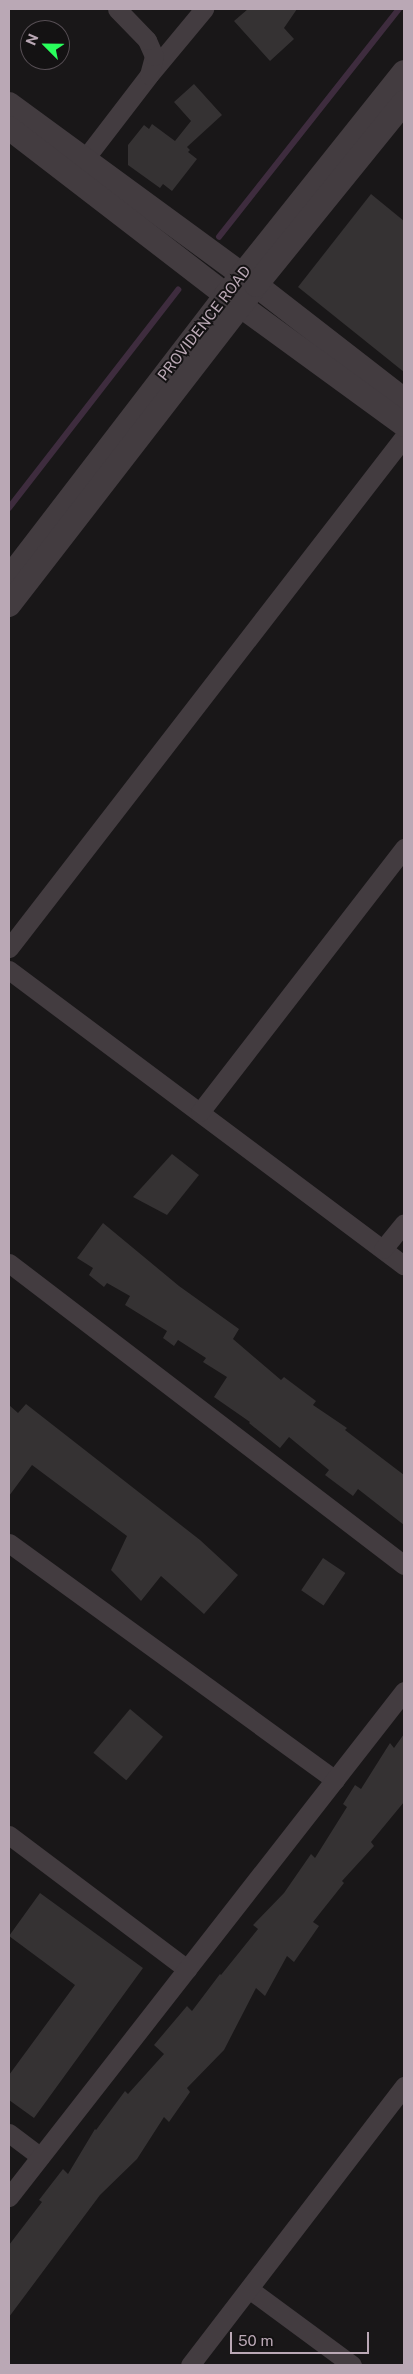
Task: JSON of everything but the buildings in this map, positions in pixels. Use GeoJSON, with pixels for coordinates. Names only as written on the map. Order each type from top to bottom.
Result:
{"type":"FeatureCollection","features":[{"type":"Feature","properties":{"kind":"street"},"geometry":{"type":"LineString","coordinates":[[117,9],[147,40],[154,56],[149,74]]}},
{"type":"Feature","properties":{"kind":"street"},"geometry":{"type":"LineString","coordinates":[[78,168],[149,74],[204,9]]}},
{"type":"Feature","properties":{"kind":"street","name":"PROVIDENCE ROAD"},"geometry":{"type":"LineString","coordinates":[[9,605],[233,300],[404,72]]}},
{"type":"Feature","properties":{"kind":"street","name":"PROVIDENCE ROAD"},"geometry":{"type":"LineString","coordinates":[[248,280],[404,102]]}},
{"type":"Feature","properties":{"kind":"street"},"geometry":{"type":"LineString","coordinates":[[9,104],[78,168],[233,300],[404,425]]}},
{"type":"Feature","properties":{"kind":"street"},"geometry":{"type":"LineString","coordinates":[[9,128],[78,168],[248,280],[404,400]]}},
{"type":"Feature","properties":{"kind":"street","name":"PROVIDENCE ROAD"},"geometry":{"type":"LineString","coordinates":[[9,578],[233,300]]}},
{"type":"Feature","properties":{"kind":"street"},"geometry":{"type":"LineString","coordinates":[[9,948],[404,437]]}},
{"type":"Feature","properties":{"kind":"street"},"geometry":{"type":"LineString","coordinates":[[200,1112],[404,848]]}},
{"type":"Feature","properties":{"kind":"street"},"geometry":{"type":"LineString","coordinates":[[9,970],[404,1265]]}},
{"type":"Feature","properties":{"kind":"street"},"geometry":{"type":"LineString","coordinates":[[383,1249],[404,1223]]}},
{"type":"Feature","properties":{"kind":"street"},"geometry":{"type":"LineString","coordinates":[[9,1263],[404,1566]]}},
{"type":"Feature","properties":{"kind":"street"},"geometry":{"type":"LineString","coordinates":[[9,1543],[335,1780]]}},
{"type":"Feature","properties":{"kind":"street"},"geometry":{"type":"LineString","coordinates":[[9,2197],[404,1691]]}},
{"type":"Feature","properties":{"kind":"street"},"geometry":{"type":"LineString","coordinates":[[9,1835],[187,1969]]}},
{"type":"Feature","properties":{"kind":"street"},"geometry":{"type":"LineString","coordinates":[[190,2365],[404,2086]]}},
{"type":"Feature","properties":{"kind":"street"},"geometry":{"type":"LineString","coordinates":[[9,2133],[40,2156]]}},
{"type":"Feature","properties":{"kind":"street"},"geometry":{"type":"LineString","coordinates":[[249,2289],[352,2365]]}},
{"type":"Feature","properties":{"kind":"waterway"},"geometry":{"type":"LineString","coordinates":[[219,237],[399,9]]}},
{"type":"Feature","properties":{"kind":"waterway"},"geometry":{"type":"LineString","coordinates":[[9,508],[178,290]]}}]}
